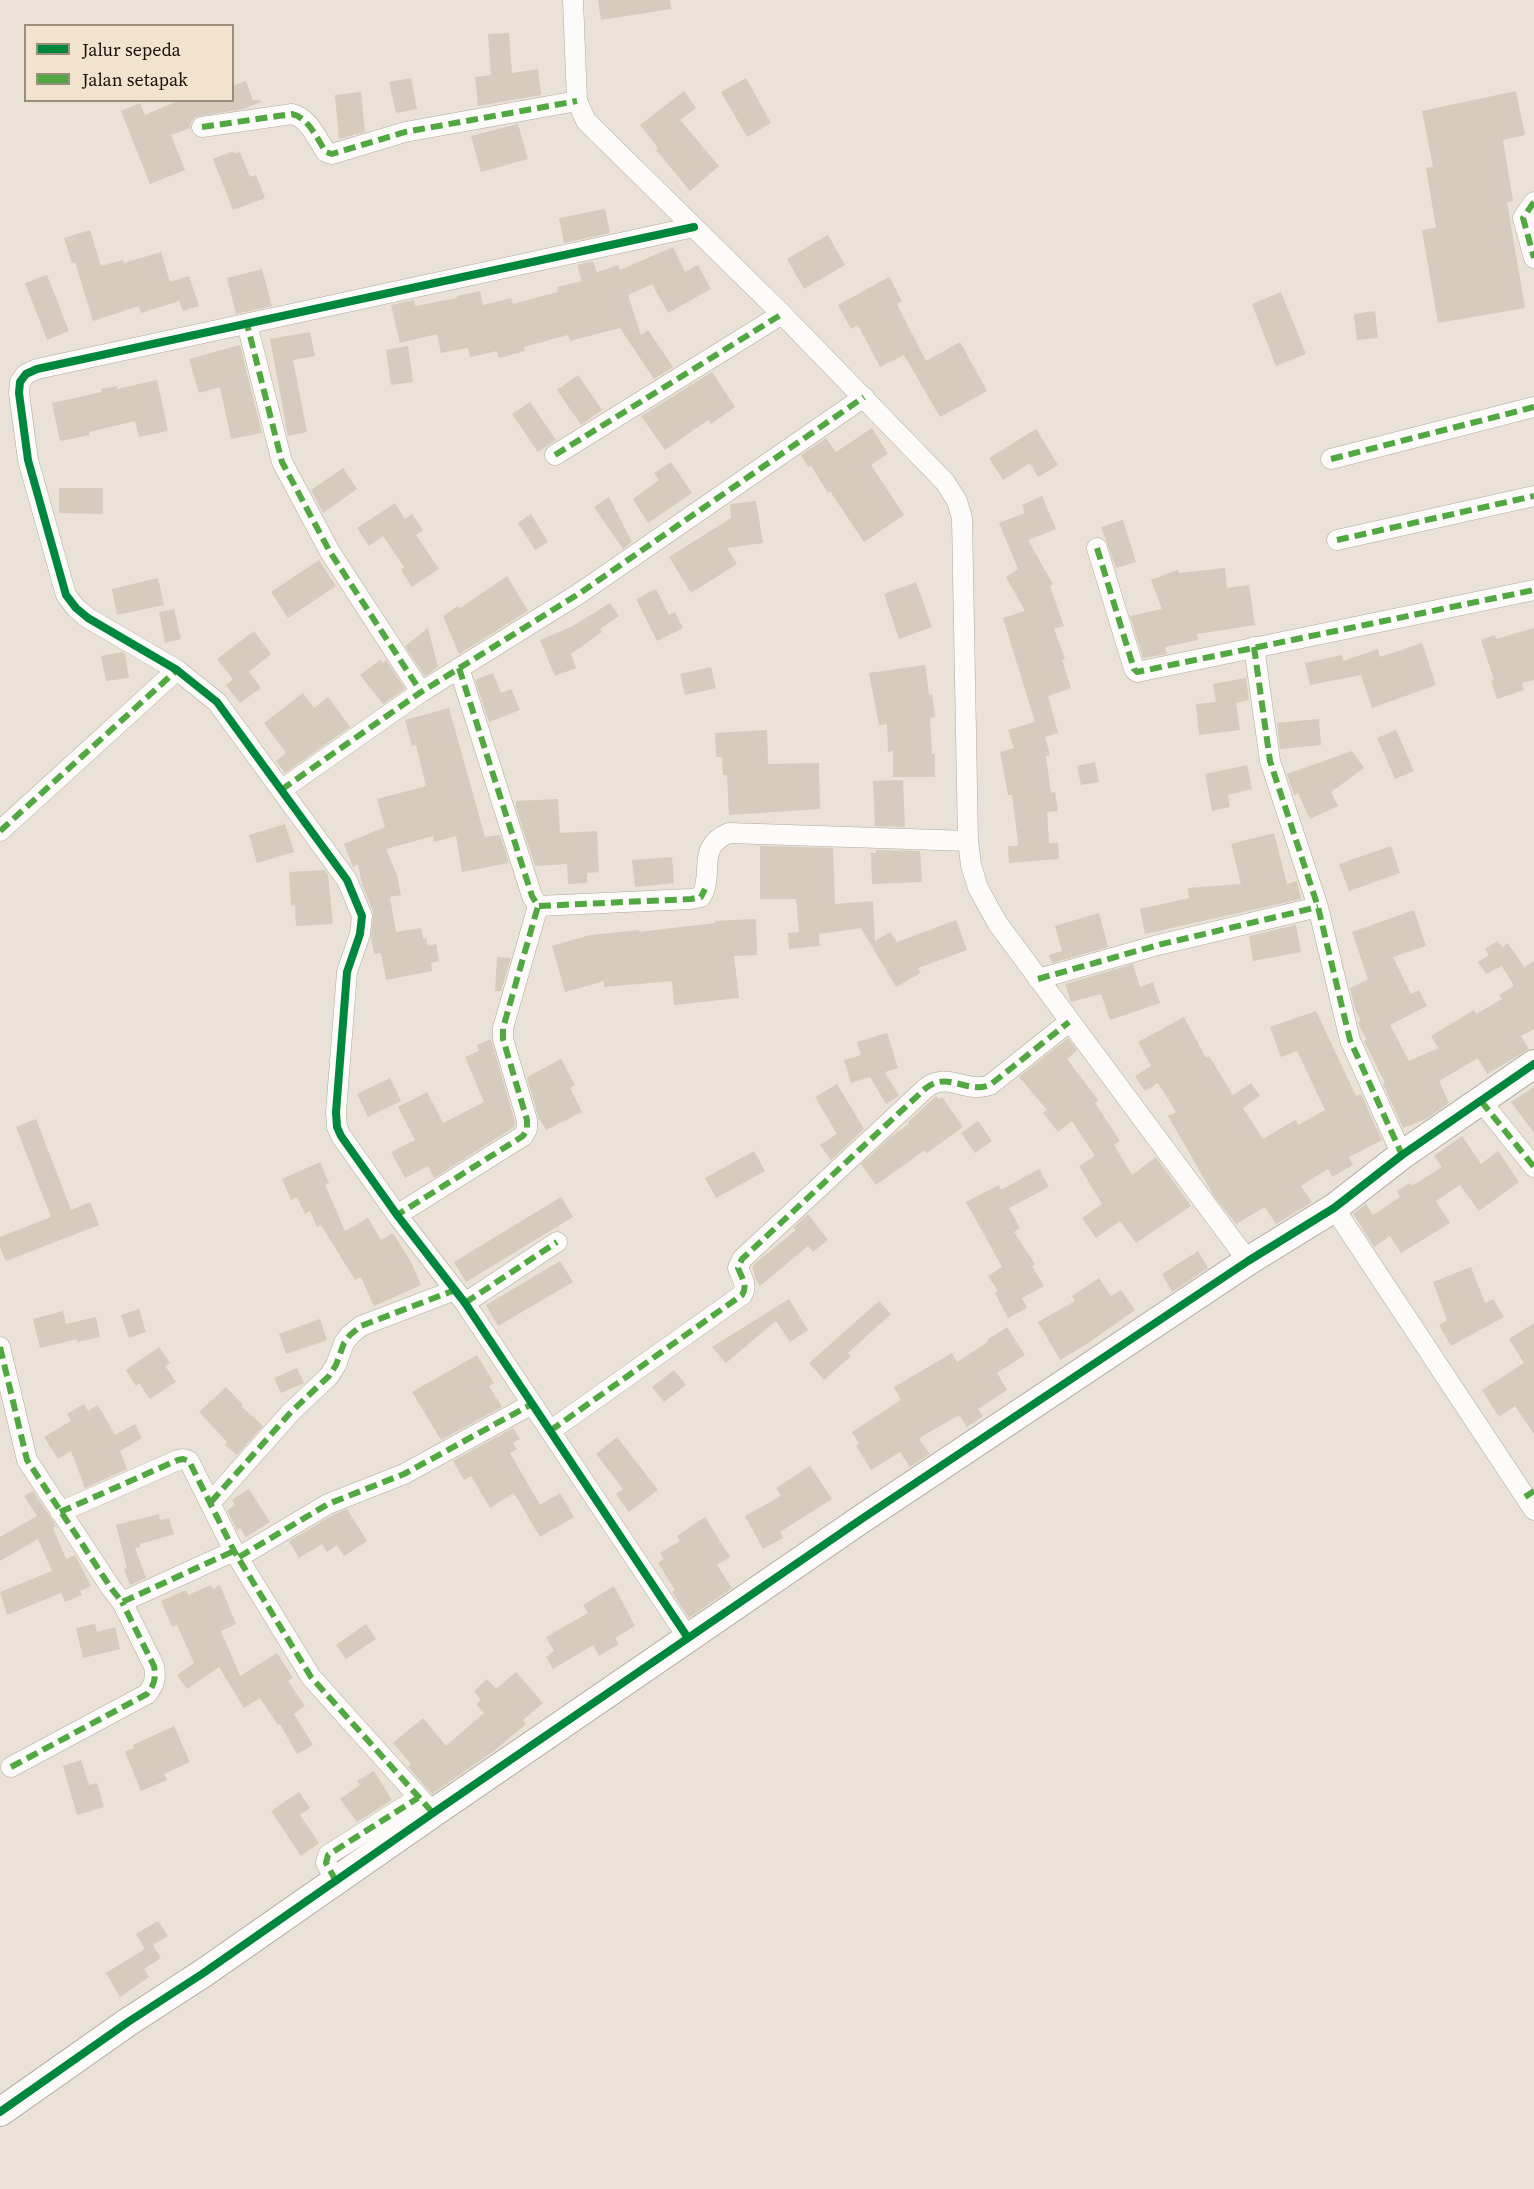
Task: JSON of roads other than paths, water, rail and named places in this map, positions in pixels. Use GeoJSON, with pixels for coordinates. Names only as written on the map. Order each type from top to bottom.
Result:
{"type":"FeatureCollection","features":[{"type":"Feature","properties":{"kind":"street"},"geometry":{"type":"LineString","coordinates":[[573,0],[577,101],[586,121],[864,397],[945,482],[957,501],[962,518],[968,841],[971,865],[978,888],[998,924],[1248,1261]]}},
{"type":"Feature","properties":{"kind":"street"},"geometry":{"type":"LineString","coordinates":[[202,127],[292,114],[299,115],[326,152],[332,154],[405,132],[577,101]]}},
{"type":"Feature","properties":{"kind":"street"},"geometry":{"type":"LineString","coordinates":[[1534,202],[1523,218],[1534,258]]}},
{"type":"Feature","properties":{"kind":"street"},"geometry":{"type":"LineString","coordinates":[[688,1638],[460,1297],[341,1136],[337,1126],[336,1112],[348,972],[360,934],[362,916],[347,880],[217,702],[177,670],[88,618],[66,595],[28,460],[19,393],[20,382],[26,374],[37,369],[694,227]]}},
{"type":"Feature","properties":{"kind":"street"},"geometry":{"type":"LineString","coordinates":[[555,455],[782,314]]}},
{"type":"Feature","properties":{"kind":"street"},"geometry":{"type":"LineString","coordinates":[[247,324],[282,462],[330,552],[421,692]]}},
{"type":"Feature","properties":{"kind":"street"},"geometry":{"type":"LineString","coordinates":[[281,790],[421,692],[580,593],[864,397]]}},
{"type":"Feature","properties":{"kind":"street"},"geometry":{"type":"LineString","coordinates":[[1330,459],[1534,407]]}},
{"type":"Feature","properties":{"kind":"street"},"geometry":{"type":"LineString","coordinates":[[1337,540],[1534,496]]}},
{"type":"Feature","properties":{"kind":"street"},"geometry":{"type":"LineString","coordinates":[[1097,548],[1135,672],[1534,590]]}},
{"type":"Feature","properties":{"kind":"street"},"geometry":{"type":"LineString","coordinates":[[1254,647],[1270,761],[1318,907],[1353,1051],[1402,1155]]}},
{"type":"Feature","properties":{"kind":"street"},"geometry":{"type":"LineString","coordinates":[[398,1215],[523,1136],[527,1129],[527,1120],[503,1039],[503,1028],[538,906],[532,896],[459,668]]}},
{"type":"Feature","properties":{"kind":"street"},"geometry":{"type":"LineString","coordinates":[[0,831],[177,670]]}},
{"type":"Feature","properties":{"kind":"street"},"geometry":{"type":"LineString","coordinates":[[538,906],[700,897],[705,890],[707,856],[713,843],[719,837],[729,833],[968,841]]}},
{"type":"Feature","properties":{"kind":"street"},"geometry":{"type":"LineString","coordinates":[[1038,979],[1158,945],[1318,907]]}},
{"type":"Feature","properties":{"kind":"street"},"geometry":{"type":"LineString","coordinates":[[550,1431],[742,1295],[745,1285],[738,1268],[742,1259],[926,1088],[942,1080],[981,1088],[990,1085],[1069,1022]]}},
{"type":"Feature","properties":{"kind":"street"},"geometry":{"type":"LineString","coordinates":[[0,2112],[336,1881],[425,1805],[688,1638],[863,1518],[1248,1261],[1334,1208],[1402,1155],[1534,1064]]}},
{"type":"Feature","properties":{"kind":"street"},"geometry":{"type":"LineString","coordinates":[[1481,1101],[1534,1167]]}},
{"type":"Feature","properties":{"kind":"street"},"geometry":{"type":"LineString","coordinates":[[1334,1208],[1531,1499]]}},
{"type":"Feature","properties":{"kind":"street"},"geometry":{"type":"LineString","coordinates":[[211,1502],[291,1412],[329,1376],[350,1335],[361,1326],[460,1297],[557,1242]]}},
{"type":"Feature","properties":{"kind":"street"},"geometry":{"type":"LineString","coordinates":[[0,1347],[24,1451],[60,1512],[122,1602],[156,1676],[154,1686],[147,1694],[11,1767]]}},
{"type":"Feature","properties":{"kind":"street"},"geometry":{"type":"LineString","coordinates":[[122,1602],[237,1554],[328,1504],[404,1474],[532,1404]]}},
{"type":"Feature","properties":{"kind":"street"},"geometry":{"type":"LineString","coordinates":[[60,1512],[183,1459],[189,1461],[237,1554],[311,1677],[425,1805]]}}]}
